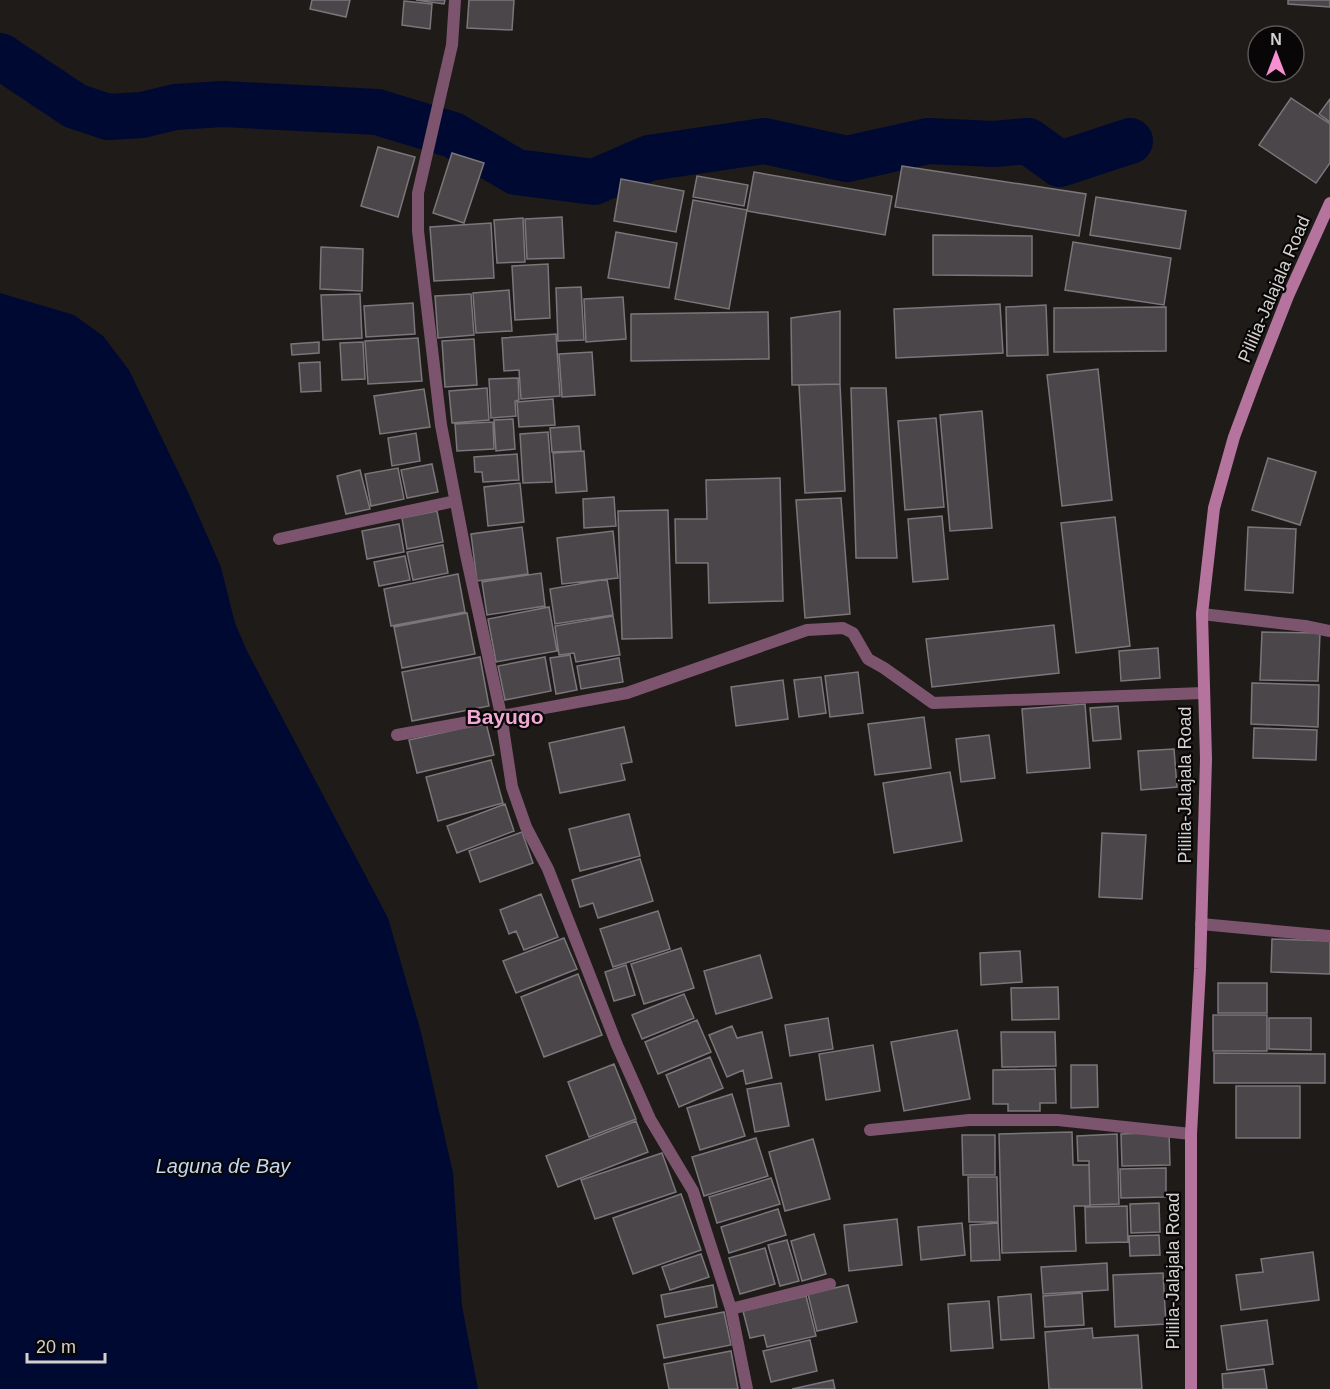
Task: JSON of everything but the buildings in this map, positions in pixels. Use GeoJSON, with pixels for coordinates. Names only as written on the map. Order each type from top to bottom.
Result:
{"type":"FeatureCollection","features":[{"type":"Feature","properties":{"kind":"main road","name":"Pililia-Jalajala Road"},"geometry":{"type":"LineString","coordinates":[[1191,1389],[1191,1134],[1200,969],[1206,759],[1202,614],[1214,508],[1234,437],[1288,296],[1330,203]]}},
{"type":"Feature","properties":{"kind":"street"},"geometry":{"type":"LineString","coordinates":[[455,0],[452,45],[418,193],[418,231],[441,426],[501,715],[512,787],[526,827],[548,869],[617,1045],[650,1119],[693,1191],[731,1309],[747,1389]]}},
{"type":"Feature","properties":{"kind":"street"},"geometry":{"type":"LineString","coordinates":[[279,539],[455,501]]}},
{"type":"Feature","properties":{"kind":"street"},"geometry":{"type":"LineString","coordinates":[[1202,614],[1330,631]]}},
{"type":"Feature","properties":{"kind":"street"},"geometry":{"type":"LineString","coordinates":[[397,735],[627,693],[807,630],[829,628],[843,628],[853,633],[868,659],[933,703],[1203,693]]}},
{"type":"Feature","properties":{"kind":"street"},"geometry":{"type":"LineString","coordinates":[[1201,924],[1330,936]]}},
{"type":"Feature","properties":{"kind":"street"},"geometry":{"type":"LineString","coordinates":[[870,1130],[969,1120],[1058,1120],[1191,1134]]}},
{"type":"Feature","properties":{"kind":"street"},"geometry":{"type":"LineString","coordinates":[[731,1309],[830,1284]]}},
{"type":"Feature","properties":{"kind":"water","name":"Laguna de Bay"},"geometry":{"type":"Polygon","coordinates":[[[0,293],[74,315],[103,336],[129,370],[188,492],[221,567],[235,623],[247,651],[388,918],[421,1032],[453,1173],[462,1306],[478,1389],[0,1389],[0,293]]]}},
{"type":"Feature","properties":{"kind":"waterway"},"geometry":{"type":"LineString","coordinates":[[0,56],[75,106],[108,117],[142,115],[175,107],[223,104],[377,112],[453,135],[516,172],[594,182],[649,158],[764,141],[847,159],[928,141],[994,144],[1028,141],[1060,164],[1130,141]]}},
{"type":"Feature","properties":{"kind":"district","name":"Bayugo"},"geometry":{"type":"Point","coordinates":[505,717]}}]}
